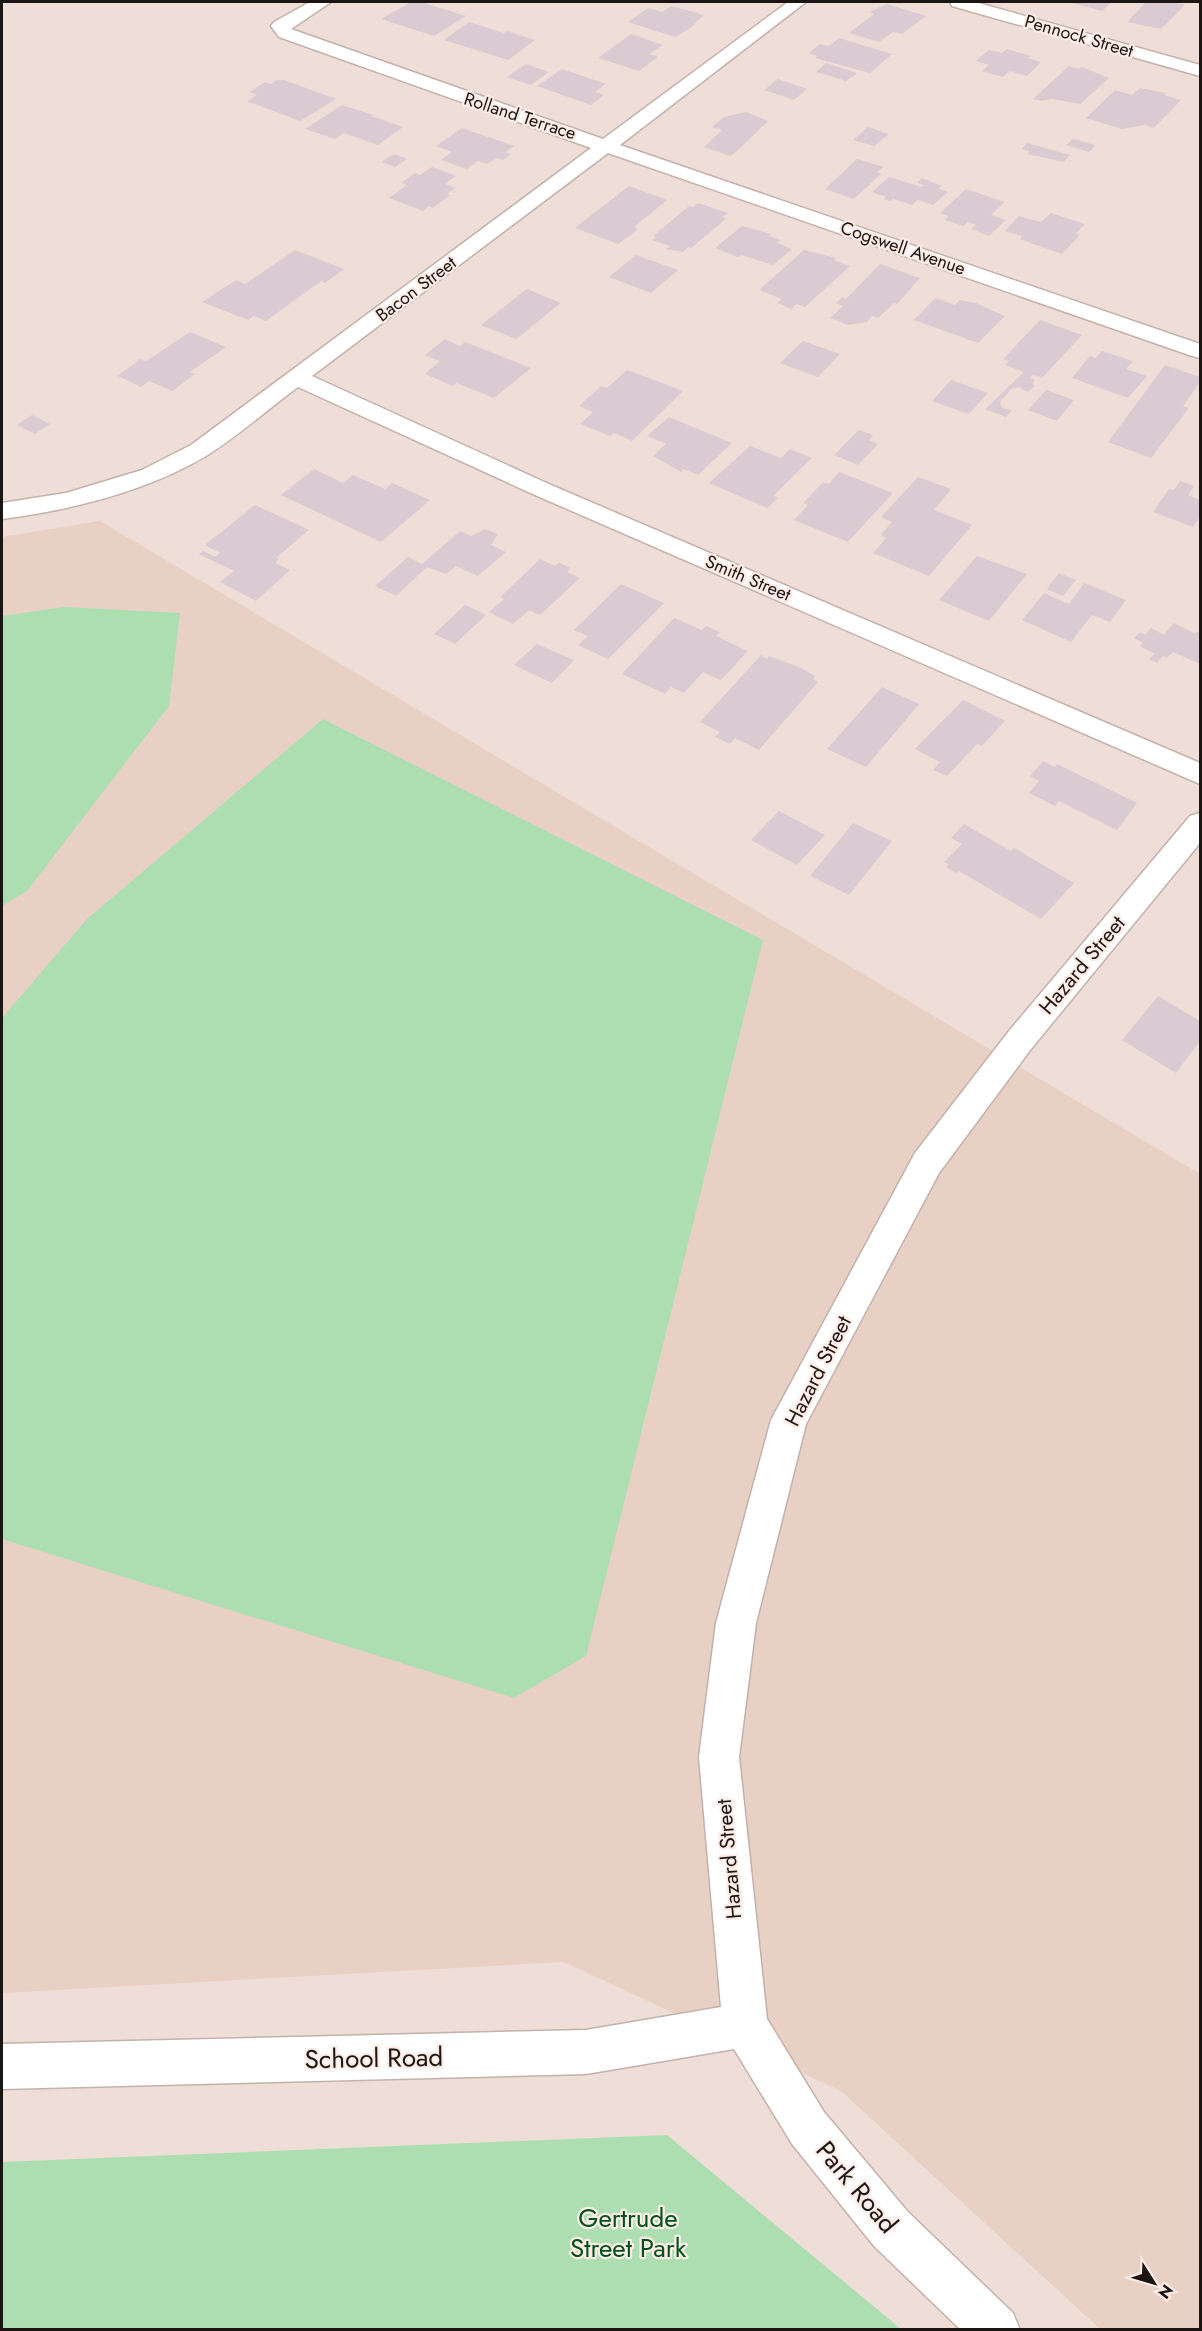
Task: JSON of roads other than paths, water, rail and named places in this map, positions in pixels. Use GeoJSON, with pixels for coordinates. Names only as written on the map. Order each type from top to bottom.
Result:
{"type":"FeatureCollection","features":[{"type":"Feature","properties":{"kind":"street","name":"Rolland Terrace"},"geometry":{"type":"LineString","coordinates":[[322,2],[279,26],[285,33],[434,87],[606,145]]}},
{"type":"Feature","properties":{"kind":"street","name":"Bacon Street"},"geometry":{"type":"LineString","coordinates":[[2,511],[69,500],[150,475],[199,450],[798,2]]}},
{"type":"Feature","properties":{"kind":"street","name":"Pennock Street"},"geometry":{"type":"LineString","coordinates":[[958,2],[1200,71]]}},
{"type":"Feature","properties":{"kind":"street","name":"Cogswell Avenue"},"geometry":{"type":"LineString","coordinates":[[606,145],[1200,351]]}},
{"type":"Feature","properties":{"kind":"street","name":"Smith Street"},"geometry":{"type":"LineString","coordinates":[[297,378],[543,490],[1200,774]]}},
{"type":"Feature","properties":{"kind":"street","name":"Hazard Street"},"geometry":{"type":"LineString","coordinates":[[745,2025],[719,1757],[736,1623],[789,1420],[927,1163],[1020,1040],[1200,824]]}},
{"type":"Feature","properties":{"kind":"street","name":"School Road"},"geometry":{"type":"LineString","coordinates":[[2,2067],[586,2052],[745,2025]]}},
{"type":"Feature","properties":{"kind":"street","name":"Park Road"},"geometry":{"type":"LineString","coordinates":[[745,2025],[815,2138],[891,2229],[996,2330]]}},
{"type":"Feature","properties":{"kind":"park label","name":"Gertrude Street Park"},"geometry":{"type":"Point","coordinates":[628,2233]}}]}
